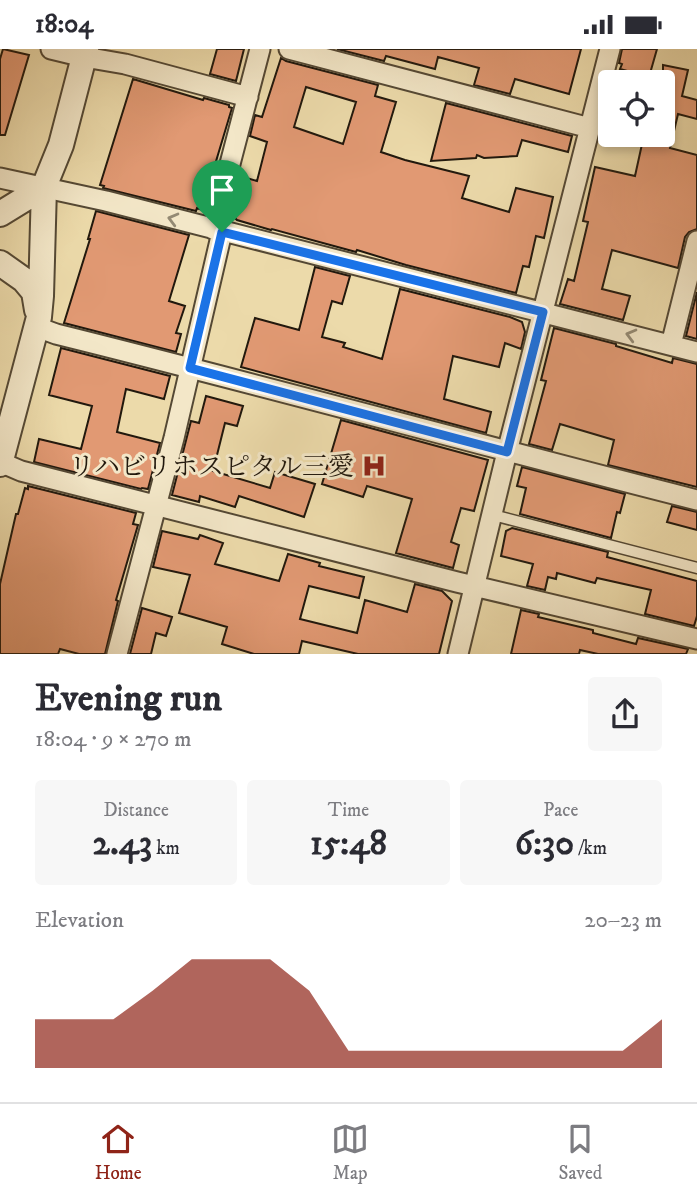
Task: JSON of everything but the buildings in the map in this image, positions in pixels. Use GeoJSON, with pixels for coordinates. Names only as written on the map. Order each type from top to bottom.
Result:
{"type":"FeatureCollection","features":[{"type":"Feature","properties":{"kind":"street"},"geometry":{"type":"LineString","coordinates":[[51,49],[85,53],[248,96]]}},
{"type":"Feature","properties":{"kind":"street"},"geometry":{"type":"LineString","coordinates":[[117,654],[190,368],[260,49]]}},
{"type":"Feature","properties":{"kind":"street"},"geometry":{"type":"LineString","coordinates":[[289,49],[590,128]]}},
{"type":"Feature","properties":{"kind":"street"},"geometry":{"type":"LineString","coordinates":[[458,654],[611,49]]}},
{"type":"Feature","properties":{"kind":"street"},"geometry":{"type":"LineString","coordinates":[[85,53],[61,145],[44,187],[38,322],[9,392],[0,463],[20,471],[156,507],[697,639]]}},
{"type":"Feature","properties":{"kind":"street"},"geometry":{"type":"LineString","coordinates":[[0,178],[106,201],[697,352]]}},
{"type":"Feature","properties":{"kind":"street"},"geometry":{"type":"LineString","coordinates":[[0,214],[44,187]]}},
{"type":"Feature","properties":{"kind":"street"},"geometry":{"type":"LineString","coordinates":[[671,345],[697,241]]}},
{"type":"Feature","properties":{"kind":"street"},"geometry":{"type":"LineString","coordinates":[[0,263],[24,280],[34,292],[38,322],[56,334],[697,500]]}},
{"type":"Feature","properties":{"kind":"lane"},"geometry":{"type":"LineString","coordinates":[[493,515],[697,568]]}},
{"type":"Feature","properties":{"kind":"place","name":"リハビリホスピタル三愛"},"geometry":{"type":"Point","coordinates":[374,466]}},
{"type":"Feature","properties":{"kind":"route"},"geometry":{"type":"LineString","coordinates":[[222,232],[543,312],[507,452],[190,368],[222,232]]}}]}
